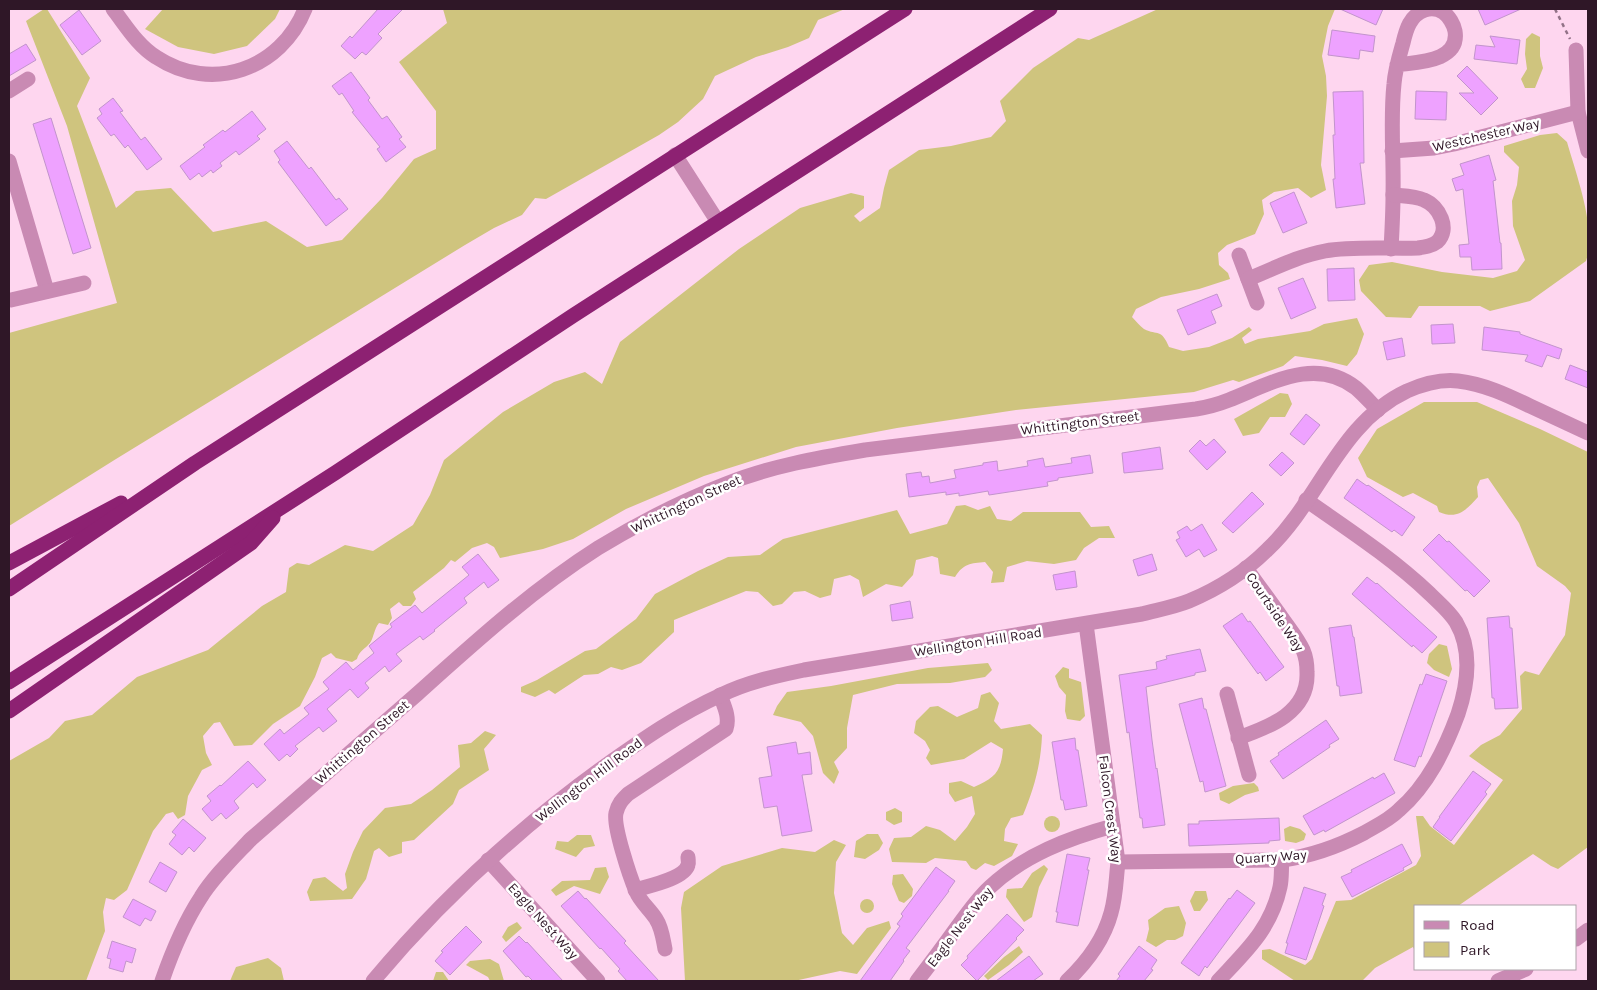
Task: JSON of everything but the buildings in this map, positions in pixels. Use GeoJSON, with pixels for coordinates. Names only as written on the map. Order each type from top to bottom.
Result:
{"type":"FeatureCollection","features":[{"type":"Feature","properties":{"kind":"highway"},"geometry":{"type":"LineString","coordinates":[[9,589],[195,462],[905,9]]}},
{"type":"Feature","properties":{"kind":"highway"},"geometry":{"type":"LineString","coordinates":[[9,682],[1050,9]]}},
{"type":"Feature","properties":{"kind":"highway"},"geometry":{"type":"LineString","coordinates":[[9,563],[195,462]]}},
{"type":"Feature","properties":{"kind":"highway"},"geometry":{"type":"LineString","coordinates":[[9,711],[251,544],[285,505]]}},
{"type":"Feature","properties":{"kind":"street"},"geometry":{"type":"LineString","coordinates":[[113,9],[137,40],[154,56],[179,69],[215,74],[249,68],[270,56],[290,37],[305,9]]}},
{"type":"Feature","properties":{"kind":"street"},"geometry":{"type":"LineString","coordinates":[[1576,50],[1578,112],[1588,151]]}},
{"type":"Feature","properties":{"kind":"street"},"geometry":{"type":"LineString","coordinates":[[1391,248],[1393,195],[1392,103],[1397,64]]}},
{"type":"Feature","properties":{"kind":"street"},"geometry":{"type":"LineString","coordinates":[[9,91],[28,79]]}},
{"type":"Feature","properties":{"kind":"street","name":"Westchester Way"},"geometry":{"type":"LineString","coordinates":[[1392,151],[1434,148],[1454,144],[1578,112]]}},
{"type":"Feature","properties":{"kind":"street"},"geometry":{"type":"LineString","coordinates":[[675,155],[718,222]]}},
{"type":"Feature","properties":{"kind":"street"},"geometry":{"type":"LineString","coordinates":[[9,161],[47,291]]}},
{"type":"Feature","properties":{"kind":"street"},"geometry":{"type":"LineString","coordinates":[[1248,279],[1292,261],[1324,251],[1418,248],[1429,246],[1438,241],[1442,233],[1442,223],[1441,214],[1435,207],[1425,200],[1393,195]]}},
{"type":"Feature","properties":{"kind":"street"},"geometry":{"type":"LineString","coordinates":[[1239,255],[1257,302]]}},
{"type":"Feature","properties":{"kind":"street"},"geometry":{"type":"LineString","coordinates":[[12,300],[84,283]]}},
{"type":"Feature","properties":{"kind":"street","name":"Whittington Street"},"geometry":{"type":"LineString","coordinates":[[162,981],[179,938],[201,896],[251,839],[510,614],[553,579],[632,527],[668,509],[728,483],[761,472],[817,458],[1214,406],[1274,380],[1305,374],[1320,374],[1347,383],[1378,410]]}},
{"type":"Feature","properties":{"kind":"street","name":"Wellington Hill Road"},"geometry":{"type":"LineString","coordinates":[[373,981],[432,914],[522,830],[621,754],[661,727],[720,695],[772,677],[804,670],[1142,614],[1189,601],[1208,592],[1246,568],[1268,549],[1283,533],[1345,444],[1361,425],[1398,395],[1415,387],[1432,382],[1457,381],[1490,388],[1588,433]]}},
{"type":"Feature","properties":{"kind":"street","name":"Quarry Way"},"geometry":{"type":"LineString","coordinates":[[1118,862],[1282,860],[1314,854],[1345,843],[1380,824],[1405,805],[1428,777],[1442,752],[1452,732],[1467,678],[1466,656],[1461,632],[1446,609],[1398,566],[1306,500]]}},
{"type":"Feature","properties":{"kind":"street","name":"Courtside Way"},"geometry":{"type":"LineString","coordinates":[[1238,738],[1270,726],[1293,710],[1306,691],[1307,678],[1306,663],[1294,635],[1246,568]]}},
{"type":"Feature","properties":{"kind":"street","name":"Falcon Crest Way"},"geometry":{"type":"LineString","coordinates":[[1067,981],[1090,956],[1106,928],[1114,898],[1118,862],[1086,624]]}},
{"type":"Feature","properties":{"kind":"street"},"geometry":{"type":"LineString","coordinates":[[1227,694],[1249,776]]}},
{"type":"Feature","properties":{"kind":"street"},"geometry":{"type":"LineString","coordinates":[[665,948],[657,920],[640,900],[635,890],[616,828],[616,814],[619,803],[628,794],[726,729],[728,715],[720,695]]}},
{"type":"Feature","properties":{"kind":"street","name":"Eagle Nest Way"},"geometry":{"type":"LineString","coordinates":[[917,981],[977,901],[1003,876],[1054,846],[1072,838],[1113,826]]}},
{"type":"Feature","properties":{"kind":"street"},"geometry":{"type":"LineString","coordinates":[[635,890],[683,874],[688,866],[688,857]]}},
{"type":"Feature","properties":{"kind":"street","name":"Eagle Nest Way"},"geometry":{"type":"LineString","coordinates":[[488,860],[598,981]]}},
{"type":"Feature","properties":{"kind":"street"},"geometry":{"type":"LineString","coordinates":[[1218,981],[1255,941],[1270,917],[1281,885],[1282,860]]}},
{"type":"Feature","properties":{"kind":"street"},"geometry":{"type":"LineString","coordinates":[[1577,938],[1588,930]]}},
{"type":"Feature","properties":{"kind":"street"},"geometry":{"type":"LineString","coordinates":[[1498,981],[1524,970]]}},
{"type":"Feature","properties":{"kind":"path"},"geometry":{"type":"LineString","coordinates":[[1555,9],[1576,50]]}},
{"type":"Feature","properties":{"kind":"green space"},"geometry":{"type":"Polygon","coordinates":[[[47,9],[90,78],[77,106],[116,208],[136,191],[171,188],[213,232],[266,221],[307,247],[342,240],[382,198],[414,159],[436,149],[436,111],[399,62],[447,23],[443,9],[845,9],[818,20],[809,38],[756,57],[715,76],[703,99],[678,122],[659,135],[546,199],[535,198],[522,215],[494,228],[465,245],[9,526],[9,333],[117,303],[67,126],[26,21],[47,9]]]}},
{"type":"Feature","properties":{"kind":"green space"},"geometry":{"type":"Polygon","coordinates":[[[163,9],[280,9],[275,19],[247,46],[214,54],[178,47],[145,29],[163,9]]]}},
{"type":"Feature","properties":{"kind":"green space"},"geometry":{"type":"Polygon","coordinates":[[[1158,9],[1335,9],[1328,26],[1322,56],[1327,96],[1321,165],[1326,190],[1311,198],[1298,188],[1274,192],[1262,200],[1264,214],[1255,234],[1227,245],[1218,253],[1219,265],[1228,273],[1230,279],[1199,289],[1161,297],[1136,309],[1132,317],[1144,329],[1164,337],[1169,347],[1183,351],[1209,347],[1232,338],[1249,327],[1252,330],[1242,338],[1245,344],[1258,339],[1310,331],[1324,324],[1357,318],[1364,334],[1357,354],[1347,366],[1295,356],[1283,366],[1239,382],[1233,380],[1194,392],[1016,410],[897,428],[796,447],[704,476],[626,509],[573,539],[543,549],[500,558],[494,547],[487,543],[472,548],[455,562],[451,560],[444,568],[413,592],[416,599],[411,606],[403,606],[399,602],[390,609],[392,618],[388,625],[379,623],[370,643],[357,659],[352,662],[336,658],[331,653],[322,658],[315,677],[300,706],[273,724],[252,745],[234,746],[220,722],[214,723],[203,736],[206,753],[212,765],[202,770],[188,796],[185,815],[178,819],[173,812],[166,814],[153,831],[127,890],[114,900],[106,898],[103,912],[105,931],[86,981],[9,981],[9,761],[49,738],[65,721],[92,715],[137,677],[208,650],[262,606],[286,592],[289,568],[297,563],[309,565],[345,545],[373,551],[413,525],[430,495],[444,460],[503,412],[554,382],[585,372],[602,384],[620,342],[739,249],[800,208],[851,193],[864,196],[864,208],[854,216],[860,222],[880,208],[889,170],[919,150],[951,146],[991,137],[1006,121],[1000,101],[1033,68],[1078,38],[1089,40],[1158,9]]]}},
{"type":"Feature","properties":{"kind":"green space"},"geometry":{"type":"Polygon","coordinates":[[[1532,33],[1540,37],[1540,56],[1543,68],[1535,88],[1525,88],[1521,79],[1527,69],[1526,39],[1532,33]]]}},
{"type":"Feature","properties":{"kind":"green space"},"geometry":{"type":"Polygon","coordinates":[[[1557,133],[1567,142],[1584,201],[1589,233],[1589,248],[1586,261],[1530,301],[1490,311],[1480,306],[1419,306],[1411,318],[1386,317],[1361,291],[1359,280],[1369,265],[1392,262],[1442,272],[1493,278],[1517,271],[1525,260],[1513,226],[1512,201],[1517,185],[1519,167],[1504,152],[1504,146],[1540,135],[1557,133]]]}},
{"type":"Feature","properties":{"kind":"green space"},"geometry":{"type":"Polygon","coordinates":[[[1280,393],[1288,394],[1292,404],[1285,417],[1270,417],[1259,433],[1243,436],[1234,419],[1280,393]]]}},
{"type":"Feature","properties":{"kind":"green space"},"geometry":{"type":"Polygon","coordinates":[[[1424,402],[1477,402],[1588,452],[1588,847],[1558,869],[1533,854],[1459,905],[1414,905],[1414,949],[1413,947],[1375,968],[1362,981],[1295,981],[1262,959],[1262,950],[1270,949],[1305,965],[1312,959],[1336,901],[1351,900],[1416,865],[1421,856],[1416,816],[1423,816],[1430,826],[1454,845],[1503,780],[1469,756],[1481,745],[1500,735],[1522,709],[1520,676],[1525,671],[1539,675],[1565,635],[1571,593],[1565,586],[1537,566],[1519,523],[1488,478],[1480,480],[1477,487],[1478,497],[1470,506],[1457,514],[1451,515],[1439,512],[1437,506],[1413,493],[1403,497],[1367,477],[1358,458],[1377,429],[1424,402]]]}},
{"type":"Feature","properties":{"kind":"green space"},"geometry":{"type":"Polygon","coordinates":[[[965,505],[978,510],[990,506],[997,519],[1011,521],[1023,512],[1080,512],[1091,527],[1109,526],[1115,538],[1099,538],[1084,548],[1076,560],[1054,564],[1027,561],[1007,567],[1004,582],[991,583],[993,572],[985,562],[968,565],[961,569],[955,577],[940,574],[938,558],[932,556],[916,560],[913,575],[902,587],[886,584],[863,597],[859,580],[850,575],[834,579],[831,595],[820,598],[805,591],[794,592],[782,604],[773,606],[758,592],[746,591],[674,620],[674,632],[641,663],[622,670],[611,667],[598,674],[584,675],[555,694],[549,690],[535,697],[521,692],[521,687],[537,680],[585,651],[596,649],[636,619],[655,594],[728,557],[760,555],[783,539],[897,510],[910,534],[947,524],[956,506],[965,505]]]}},
{"type":"Feature","properties":{"kind":"green space"},"geometry":{"type":"Polygon","coordinates":[[[1439,644],[1447,646],[1452,669],[1449,677],[1434,670],[1427,663],[1429,654],[1439,644]]]}},
{"type":"Feature","properties":{"kind":"green space"},"geometry":{"type":"Polygon","coordinates":[[[988,663],[992,670],[985,677],[950,683],[897,684],[853,695],[847,728],[847,748],[834,762],[839,772],[834,784],[823,773],[813,736],[801,722],[773,715],[787,692],[928,668],[988,663]]]}},
{"type":"Feature","properties":{"kind":"green space"},"geometry":{"type":"Polygon","coordinates":[[[1063,667],[1069,669],[1069,678],[1081,682],[1085,716],[1080,721],[1067,719],[1065,711],[1066,695],[1059,687],[1055,676],[1063,667]]]}},
{"type":"Feature","properties":{"kind":"green space"},"geometry":{"type":"Polygon","coordinates":[[[990,692],[999,703],[994,721],[1001,729],[1030,724],[1042,735],[1034,786],[1027,805],[1023,815],[1011,818],[1005,829],[1004,841],[1018,844],[1012,856],[994,866],[985,863],[976,870],[971,868],[966,861],[935,858],[926,863],[892,862],[889,849],[894,838],[911,837],[926,826],[940,830],[955,841],[975,814],[972,796],[955,802],[949,793],[949,783],[961,781],[974,787],[981,784],[995,774],[1002,757],[1003,749],[991,742],[964,759],[931,765],[926,758],[930,750],[925,741],[914,733],[916,721],[930,707],[938,706],[957,717],[978,708],[981,695],[990,692]]]}},
{"type":"Feature","properties":{"kind":"green space"},"geometry":{"type":"Polygon","coordinates":[[[485,731],[496,735],[484,749],[489,770],[459,790],[453,804],[414,840],[402,842],[402,853],[389,857],[379,848],[374,851],[366,879],[352,899],[310,901],[307,892],[313,879],[325,877],[343,891],[347,888],[345,874],[363,831],[385,808],[411,804],[432,790],[460,767],[458,745],[471,743],[485,731]]]}},
{"type":"Feature","properties":{"kind":"green space"},"geometry":{"type":"Polygon","coordinates":[[[1254,783],[1259,791],[1245,795],[1229,804],[1220,800],[1219,793],[1233,786],[1254,783]]]}},
{"type":"Feature","properties":{"kind":"green space"},"geometry":{"type":"Polygon","coordinates":[[[895,808],[902,812],[902,822],[894,825],[886,820],[886,812],[895,808]]]}},
{"type":"Feature","properties":{"kind":"green space"},"geometry":{"type":"Polygon","coordinates":[[[1052,816],[1060,824],[1052,832],[1044,824],[1052,816]]]}},
{"type":"Feature","properties":{"kind":"green space"},"geometry":{"type":"Polygon","coordinates":[[[1290,826],[1300,829],[1306,834],[1304,840],[1296,843],[1285,841],[1284,829],[1290,826]]]}},
{"type":"Feature","properties":{"kind":"green space"},"geometry":{"type":"Polygon","coordinates":[[[867,834],[878,834],[883,843],[879,850],[865,859],[854,857],[856,841],[867,834]]]}},
{"type":"Feature","properties":{"kind":"green space"},"geometry":{"type":"Polygon","coordinates":[[[577,835],[591,835],[595,846],[584,848],[576,857],[555,849],[557,841],[568,842],[577,835]]]}},
{"type":"Feature","properties":{"kind":"green space"},"geometry":{"type":"Polygon","coordinates":[[[834,840],[846,845],[836,862],[834,893],[842,933],[853,945],[867,928],[889,921],[891,928],[857,974],[840,971],[794,981],[685,981],[681,908],[684,892],[722,866],[782,848],[815,852],[834,840]]]}},
{"type":"Feature","properties":{"kind":"green space"},"geometry":{"type":"Polygon","coordinates":[[[1044,865],[1048,869],[1039,887],[1032,917],[1024,922],[1006,897],[1007,889],[1022,888],[1032,873],[1044,865]]]}},
{"type":"Feature","properties":{"kind":"green space"},"geometry":{"type":"Polygon","coordinates":[[[606,867],[609,877],[600,894],[574,886],[556,896],[551,890],[562,881],[590,880],[595,868],[606,867]]]}},
{"type":"Feature","properties":{"kind":"green space"},"geometry":{"type":"Polygon","coordinates":[[[903,874],[913,889],[912,896],[904,903],[899,901],[892,884],[893,875],[903,874]]]}},
{"type":"Feature","properties":{"kind":"green space"},"geometry":{"type":"Polygon","coordinates":[[[1195,891],[1206,891],[1208,900],[1200,911],[1194,911],[1190,901],[1195,891]]]}},
{"type":"Feature","properties":{"kind":"green space"},"geometry":{"type":"Polygon","coordinates":[[[864,899],[870,899],[874,906],[870,913],[864,913],[860,909],[860,903],[864,899]]]}},
{"type":"Feature","properties":{"kind":"green space"},"geometry":{"type":"Polygon","coordinates":[[[1179,906],[1186,923],[1183,936],[1175,940],[1167,940],[1156,947],[1146,941],[1149,929],[1148,920],[1165,908],[1179,906]]]}},
{"type":"Feature","properties":{"kind":"green space"},"geometry":{"type":"Polygon","coordinates":[[[517,922],[522,928],[506,942],[502,937],[508,927],[517,922]]]}},
{"type":"Feature","properties":{"kind":"green space"},"geometry":{"type":"Polygon","coordinates":[[[1019,946],[1023,952],[1009,965],[988,980],[984,976],[1004,957],[1019,946]]]}},
{"type":"Feature","properties":{"kind":"green space"},"geometry":{"type":"Polygon","coordinates":[[[268,958],[281,968],[284,981],[230,981],[236,967],[268,958]]]}},
{"type":"Feature","properties":{"kind":"green space"},"geometry":{"type":"Polygon","coordinates":[[[490,959],[499,964],[504,981],[490,981],[488,977],[466,965],[470,961],[490,959]]]}},
{"type":"Feature","properties":{"kind":"green space"},"geometry":{"type":"Polygon","coordinates":[[[436,972],[443,972],[449,981],[433,981],[436,972]]]}}]}
